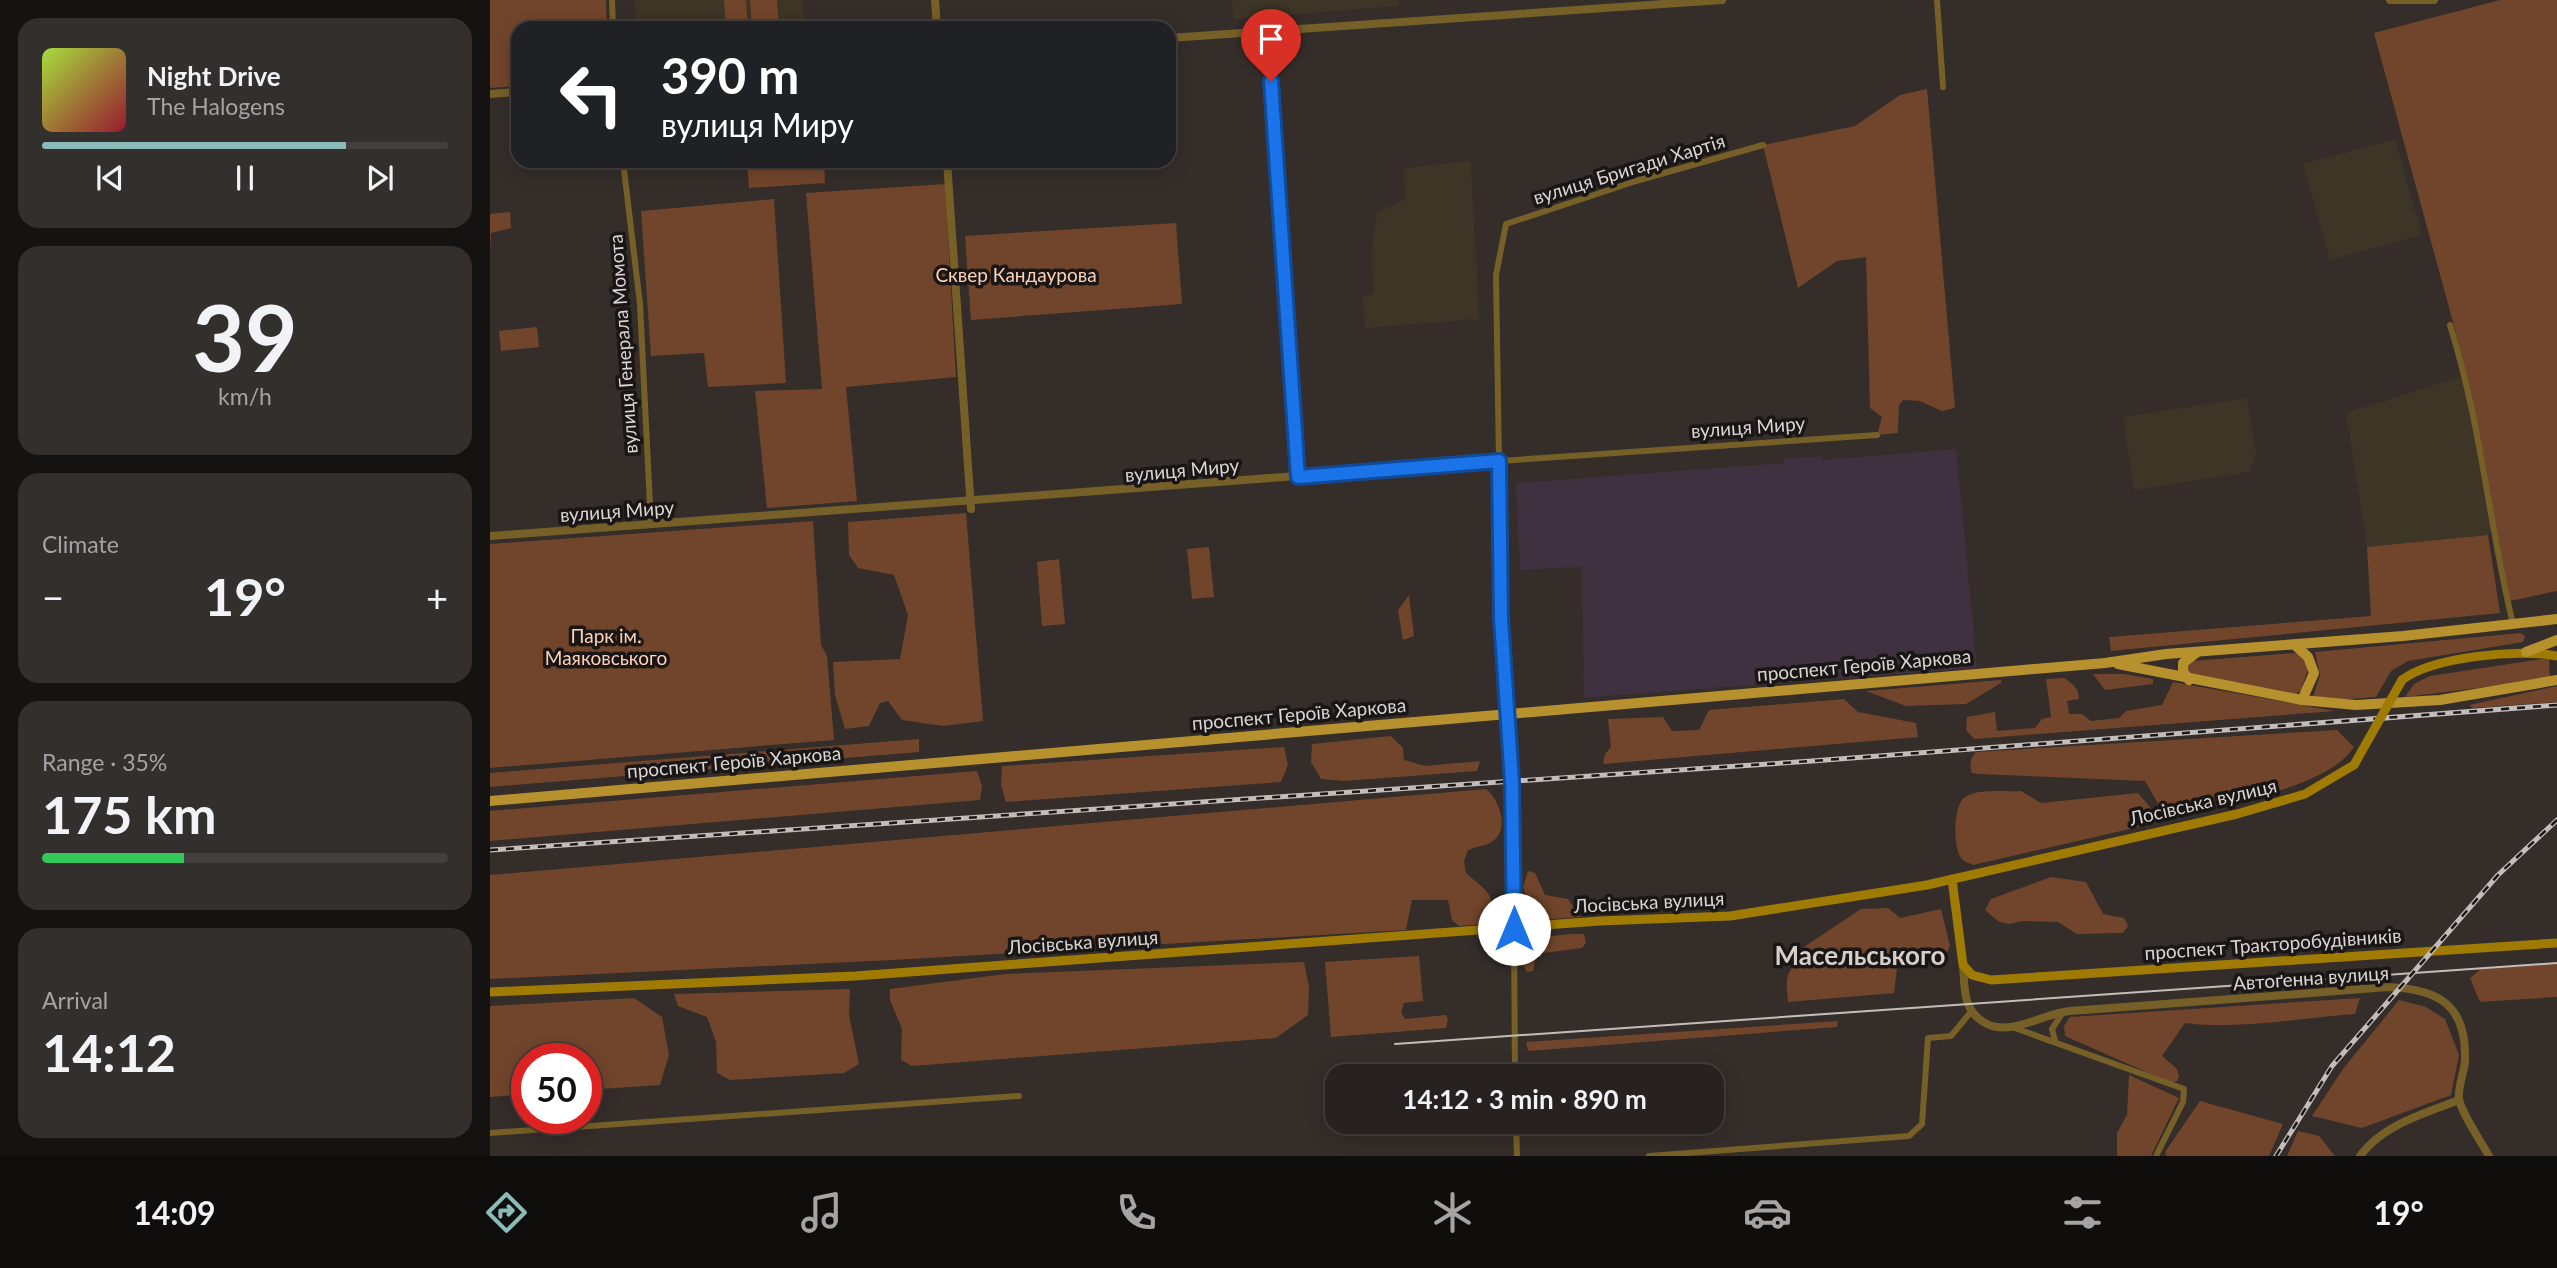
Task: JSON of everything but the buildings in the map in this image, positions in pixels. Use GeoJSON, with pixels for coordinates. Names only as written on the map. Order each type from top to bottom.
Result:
{"type":"FeatureCollection","features":[{"type":"Feature","properties":{"kind":"main road","name":"проспект Героїв Харкова"},"geometry":{"type":"LineString","coordinates":[[490,801],[2111,662],[2203,651],[2295,645],[2557,619]]}},
{"type":"Feature","properties":{"kind":"main road"},"geometry":{"type":"LineString","coordinates":[[2526,652],[2557,640]]}},
{"type":"Feature","properties":{"kind":"main road"},"geometry":{"type":"LineString","coordinates":[[2295,645],[2308,657],[2314,673],[2302,700]]}},
{"type":"Feature","properties":{"kind":"main road"},"geometry":{"type":"LineString","coordinates":[[2189,680],[2183,671],[2183,663],[2203,651]]}},
{"type":"Feature","properties":{"kind":"main road","name":"Лосівська вулиця"},"geometry":{"type":"LineString","coordinates":[[490,992],[855,976],[1600,921],[1730,916],[1845,900],[1952,879],[2268,806],[2305,794],[2354,765],[2402,680],[2419,669],[2526,652],[2557,656]]}},
{"type":"Feature","properties":{"kind":"main road","name":"проспект Героїв Харкова"},"geometry":{"type":"LineString","coordinates":[[2111,662],[2189,680],[2302,700],[2356,705],[2440,700],[2557,680]]}},
{"type":"Feature","properties":{"kind":"main road"},"geometry":{"type":"LineString","coordinates":[[1508,713],[1514,929]]}},
{"type":"Feature","properties":{"kind":"main road"},"geometry":{"type":"LineString","coordinates":[[1952,879],[1963,965]]}},
{"type":"Feature","properties":{"kind":"main road","name":"проспект Тракторобудівників"},"geometry":{"type":"LineString","coordinates":[[1963,965],[1972,975],[1991,980],[2557,943]]}},
{"type":"Feature","properties":{"kind":"street"},"geometry":{"type":"LineString","coordinates":[[612,0],[613,21]]}},
{"type":"Feature","properties":{"kind":"street"},"geometry":{"type":"LineString","coordinates":[[935,0],[936,21]]}},
{"type":"Feature","properties":{"kind":"street"},"geometry":{"type":"LineString","coordinates":[[1176,38],[1722,0]]}},
{"type":"Feature","properties":{"kind":"street"},"geometry":{"type":"LineString","coordinates":[[1937,0],[1943,87]]}},
{"type":"Feature","properties":{"kind":"street"},"geometry":{"type":"LineString","coordinates":[[2392,0],[2434,0]]}},
{"type":"Feature","properties":{"kind":"street"},"geometry":{"type":"LineString","coordinates":[[1268,33],[1298,477]]}},
{"type":"Feature","properties":{"kind":"street"},"geometry":{"type":"LineString","coordinates":[[490,94],[511,92]]}},
{"type":"Feature","properties":{"kind":"street","name":"вулиця Бригади Хартія"},"geometry":{"type":"LineString","coordinates":[[1499,461],[1496,275],[1506,224],[1636,181],[1763,145]]}},
{"type":"Feature","properties":{"kind":"street","name":"вулиця Генерала Момота"},"geometry":{"type":"LineString","coordinates":[[624,168],[640,304],[650,524]]}},
{"type":"Feature","properties":{"kind":"street"},"geometry":{"type":"LineString","coordinates":[[947,168],[971,506]]}},
{"type":"Feature","properties":{"kind":"street"},"geometry":{"type":"LineString","coordinates":[[2450,325],[2460,356],[2513,625]]}},
{"type":"Feature","properties":{"kind":"street","name":"вулиця Миру"},"geometry":{"type":"LineString","coordinates":[[490,536],[971,506],[1499,461],[1877,435]]}},
{"type":"Feature","properties":{"kind":"street"},"geometry":{"type":"LineString","coordinates":[[1499,461],[1501,619],[1508,713]]}},
{"type":"Feature","properties":{"kind":"street"},"geometry":{"type":"LineString","coordinates":[[1514,929],[1515,1064]]}},
{"type":"Feature","properties":{"kind":"street"},"geometry":{"type":"LineString","coordinates":[[1963,965],[1965,1003],[1970,1013],[1990,1026],[2011,1026],[2184,1089],[2183,1102],[2156,1156]]}},
{"type":"Feature","properties":{"kind":"street","name":"Автоґенна вулиця"},"geometry":{"type":"LineString","coordinates":[[2011,1026],[2064,1012],[2388,987],[2421,991],[2443,999],[2458,1017],[2465,1049],[2459,1100]]}},
{"type":"Feature","properties":{"kind":"street"},"geometry":{"type":"LineString","coordinates":[[2055,1041],[2052,1029],[2064,1012]]}},
{"type":"Feature","properties":{"kind":"street"},"geometry":{"type":"LineString","coordinates":[[1648,1156],[1909,1136],[1922,1124],[1928,1038],[1951,1036],[1970,1013]]}},
{"type":"Feature","properties":{"kind":"street"},"geometry":{"type":"LineString","coordinates":[[490,1133],[1019,1096]]}},
{"type":"Feature","properties":{"kind":"street"},"geometry":{"type":"LineString","coordinates":[[2360,1156],[2368,1144],[2391,1129],[2459,1100],[2489,1156]]}},
{"type":"Feature","properties":{"kind":"street"},"geometry":{"type":"LineString","coordinates":[[1516,1134],[1517,1156]]}},
{"type":"Feature","properties":{"kind":"shaded area"},"geometry":{"type":"Polygon","coordinates":[[[635,0],[803,0],[804,21],[636,21],[635,0]]]}},
{"type":"Feature","properties":{"kind":"shaded area"},"geometry":{"type":"Polygon","coordinates":[[[1232,0],[1399,0],[1399,6],[1234,19],[1232,0]]]}},
{"type":"Feature","properties":{"kind":"shaded area"},"geometry":{"type":"Polygon","coordinates":[[[2395,139],[2422,235],[2330,260],[2303,164],[2395,139]]]}},
{"type":"Feature","properties":{"kind":"shaded area"},"geometry":{"type":"Polygon","coordinates":[[[1471,161],[1479,319],[1365,328],[1363,296],[1373,294],[1372,250],[1377,213],[1405,199],[1404,168],[1471,161]]]}},
{"type":"Feature","properties":{"kind":"shaded area"},"geometry":{"type":"Polygon","coordinates":[[[2463,376],[2493,528],[2488,535],[2367,547],[2346,413],[2463,376]]]}},
{"type":"Feature","properties":{"kind":"shaded area"},"geometry":{"type":"Polygon","coordinates":[[[2247,398],[2256,454],[2250,472],[2134,490],[2123,417],[2247,398]]]}},
{"type":"Feature","properties":{"kind":"shaded area"},"geometry":{"type":"Polygon","coordinates":[[[1956,449],[1977,668],[1584,698],[1582,567],[1520,570],[1516,483],[1784,463],[1784,459],[1822,456],[1823,460],[1956,449]]]}},
{"type":"Feature","properties":{"kind":"green space"},"geometry":{"type":"Polygon","coordinates":[[[490,0],[606,0],[607,21],[511,21],[511,86],[490,88],[490,0]]]}},
{"type":"Feature","properties":{"kind":"green space"},"geometry":{"type":"Polygon","coordinates":[[[724,0],[746,0],[748,21],[726,21],[724,0]]]}},
{"type":"Feature","properties":{"kind":"green space"},"geometry":{"type":"Polygon","coordinates":[[[750,0],[777,0],[778,21],[752,21],[750,0]]]}},
{"type":"Feature","properties":{"kind":"green space"},"geometry":{"type":"Polygon","coordinates":[[[2500,0],[2557,0],[2557,591],[2510,601],[2462,355],[2374,33],[2500,0]]]}},
{"type":"Feature","properties":{"kind":"green space"},"geometry":{"type":"Polygon","coordinates":[[[1927,89],[1955,408],[1942,411],[1920,401],[1903,400],[1899,405],[1898,433],[1877,435],[1882,417],[1870,408],[1866,257],[1837,261],[1798,288],[1763,145],[1855,126],[1900,95],[1927,89]]]}},
{"type":"Feature","properties":{"kind":"green space"},"geometry":{"type":"Polygon","coordinates":[[[748,168],[824,168],[825,183],[749,188],[748,168]]]}},
{"type":"Feature","properties":{"kind":"green space"},"geometry":{"type":"Polygon","coordinates":[[[945,184],[956,377],[846,387],[857,501],[767,508],[755,391],[822,389],[806,193],[945,184]]]}},
{"type":"Feature","properties":{"kind":"green space"},"geometry":{"type":"Polygon","coordinates":[[[774,199],[786,383],[708,387],[704,353],[651,356],[641,211],[774,199]]]}},
{"type":"Feature","properties":{"kind":"green space"},"geometry":{"type":"Polygon","coordinates":[[[510,212],[511,228],[491,233],[490,251],[490,214],[510,212]]]}},
{"type":"Feature","properties":{"kind":"green space","name":"Сквер Кандаурова"},"geometry":{"type":"Polygon","coordinates":[[[1176,223],[1182,304],[971,320],[965,236],[1176,223]]]}},
{"type":"Feature","properties":{"kind":"green space"},"geometry":{"type":"Polygon","coordinates":[[[537,327],[539,347],[501,351],[499,331],[537,327]]]}},
{"type":"Feature","properties":{"kind":"green space"},"geometry":{"type":"Polygon","coordinates":[[[966,513],[983,721],[943,726],[902,720],[888,701],[880,703],[869,726],[845,729],[835,695],[833,662],[900,659],[908,615],[894,575],[858,568],[849,555],[848,522],[966,513]]]}},
{"type":"Feature","properties":{"kind":"green space","name":"Парк ім. Маяковського"},"geometry":{"type":"Polygon","coordinates":[[[813,521],[821,645],[827,656],[834,740],[490,768],[490,544],[813,521]]]}},
{"type":"Feature","properties":{"kind":"green space"},"geometry":{"type":"Polygon","coordinates":[[[2488,535],[2500,613],[2111,651],[2109,637],[2371,616],[2367,547],[2488,535]]]}},
{"type":"Feature","properties":{"kind":"green space"},"geometry":{"type":"Polygon","coordinates":[[[1209,547],[1214,597],[1192,599],[1187,549],[1209,547]]]}},
{"type":"Feature","properties":{"kind":"green space"},"geometry":{"type":"Polygon","coordinates":[[[1059,559],[1065,624],[1042,626],[1037,562],[1059,559]]]}},
{"type":"Feature","properties":{"kind":"green space"},"geometry":{"type":"Polygon","coordinates":[[[1409,595],[1414,636],[1403,640],[1398,610],[1409,595]]]}},
{"type":"Feature","properties":{"kind":"green space"},"geometry":{"type":"Polygon","coordinates":[[[2521,633],[2525,636],[2523,642],[2408,661],[2391,671],[2376,697],[2334,700],[2313,697],[2320,675],[2315,652],[2521,633]]]}},
{"type":"Feature","properties":{"kind":"green space"},"geometry":{"type":"Polygon","coordinates":[[[2296,653],[2302,656],[2308,669],[2301,690],[2296,694],[2187,673],[2186,665],[2192,661],[2296,653]]]}},
{"type":"Feature","properties":{"kind":"green space"},"geometry":{"type":"Polygon","coordinates":[[[2549,658],[2550,679],[2405,697],[2414,684],[2430,676],[2549,658]]]}},
{"type":"Feature","properties":{"kind":"green space"},"geometry":{"type":"Polygon","coordinates":[[[2093,674],[2124,674],[2153,679],[2153,684],[2105,690],[2093,674]]]}},
{"type":"Feature","properties":{"kind":"green space"},"geometry":{"type":"Polygon","coordinates":[[[2064,678],[2075,687],[2079,695],[2079,699],[2067,701],[2069,714],[2082,714],[2091,721],[2119,718],[2126,711],[2162,705],[2173,682],[2335,711],[1974,739],[1966,730],[1967,717],[1995,712],[1997,731],[2035,728],[2042,719],[2051,717],[2046,679],[2064,678]]]}},
{"type":"Feature","properties":{"kind":"green space"},"geometry":{"type":"Polygon","coordinates":[[[2001,680],[2001,683],[1966,704],[1906,706],[1866,691],[2001,680]]]}},
{"type":"Feature","properties":{"kind":"green space"},"geometry":{"type":"Polygon","coordinates":[[[2557,686],[2557,702],[2473,708],[2469,705],[2557,686]]]}},
{"type":"Feature","properties":{"kind":"green space"},"geometry":{"type":"Polygon","coordinates":[[[1844,699],[1858,712],[1916,723],[1918,737],[1603,764],[1605,754],[1611,747],[1608,719],[1663,717],[1672,731],[1699,730],[1709,710],[1844,699]]]}},
{"type":"Feature","properties":{"kind":"green space"},"geometry":{"type":"Polygon","coordinates":[[[2337,730],[2354,747],[2340,762],[2320,774],[2296,785],[2242,801],[2169,816],[2164,814],[2145,781],[1979,774],[1972,773],[1971,767],[1971,759],[1976,752],[2337,730]]]}},
{"type":"Feature","properties":{"kind":"green space"},"geometry":{"type":"Polygon","coordinates":[[[1391,736],[1403,748],[1404,760],[1425,766],[1480,761],[1477,771],[1345,781],[1321,779],[1311,762],[1312,744],[1391,736]]]}},
{"type":"Feature","properties":{"kind":"green space"},"geometry":{"type":"Polygon","coordinates":[[[919,739],[919,752],[490,787],[490,773],[919,739]]]}},
{"type":"Feature","properties":{"kind":"green space"},"geometry":{"type":"Polygon","coordinates":[[[1284,747],[1288,765],[1281,782],[1006,802],[1001,785],[1002,766],[1284,747]]]}},
{"type":"Feature","properties":{"kind":"green space"},"geometry":{"type":"Polygon","coordinates":[[[977,771],[982,786],[980,800],[490,841],[490,811],[977,771]]]}},
{"type":"Feature","properties":{"kind":"green space"},"geometry":{"type":"Polygon","coordinates":[[[1486,789],[1499,808],[1502,824],[1500,831],[1490,843],[1468,850],[1464,861],[1466,873],[1484,889],[1491,900],[1492,906],[1484,924],[1459,926],[1452,920],[1448,900],[1412,900],[1406,930],[893,960],[490,979],[490,875],[1486,789]]]}},
{"type":"Feature","properties":{"kind":"green space"},"geometry":{"type":"Polygon","coordinates":[[[2021,791],[2041,803],[2138,793],[2154,812],[2156,823],[1973,865],[1964,861],[1959,855],[1955,828],[1961,801],[1977,792],[2021,791]]]}},
{"type":"Feature","properties":{"kind":"green space"},"geometry":{"type":"Polygon","coordinates":[[[1528,871],[1535,873],[1545,895],[1568,899],[1580,917],[1539,920],[1532,916],[1523,887],[1528,871]]]}},
{"type":"Feature","properties":{"kind":"green space"},"geometry":{"type":"Polygon","coordinates":[[[2051,877],[2086,882],[2103,914],[2124,918],[2128,926],[2123,933],[2077,934],[2058,922],[2023,921],[2008,924],[1998,921],[1985,910],[1991,899],[2051,877]]]}},
{"type":"Feature","properties":{"kind":"green space"},"geometry":{"type":"Polygon","coordinates":[[[1888,908],[1900,918],[1941,909],[1950,946],[1947,953],[1898,960],[1894,993],[1788,1002],[1788,975],[1799,962],[1801,949],[1861,909],[1888,908]]]}},
{"type":"Feature","properties":{"kind":"green space"},"geometry":{"type":"Polygon","coordinates":[[[1584,934],[1586,943],[1582,948],[1536,954],[1533,971],[1527,972],[1522,959],[1531,938],[1584,934]]]}},
{"type":"Feature","properties":{"kind":"green space"},"geometry":{"type":"Polygon","coordinates":[[[1419,956],[1423,1001],[1404,1003],[1401,1012],[1405,1019],[1446,1015],[1446,1028],[1331,1037],[1325,962],[1419,956]]]}},
{"type":"Feature","properties":{"kind":"green space"},"geometry":{"type":"Polygon","coordinates":[[[1304,962],[1309,987],[1308,1015],[1276,1038],[912,1066],[901,1060],[902,1029],[890,1000],[890,989],[1005,974],[1304,962]]]}},
{"type":"Feature","properties":{"kind":"green space"},"geometry":{"type":"Polygon","coordinates":[[[2557,963],[2557,997],[2480,1002],[2470,978],[2482,968],[2557,963]]]}},
{"type":"Feature","properties":{"kind":"green space"},"geometry":{"type":"Polygon","coordinates":[[[850,989],[849,1015],[859,1064],[844,1073],[730,1080],[717,1073],[716,1042],[707,1017],[678,1006],[674,994],[850,989]]]}},
{"type":"Feature","properties":{"kind":"green space"},"geometry":{"type":"Polygon","coordinates":[[[634,998],[662,1017],[669,1055],[660,1085],[602,1089],[602,1043],[511,1043],[511,1095],[490,1097],[490,1006],[634,998]]]}},
{"type":"Feature","properties":{"kind":"green space"},"geometry":{"type":"Polygon","coordinates":[[[2360,998],[2355,1014],[2247,1024],[2185,1023],[2162,1056],[2177,1069],[2177,1081],[2171,1083],[2065,1036],[2064,1026],[2070,1017],[2360,998]]]}},
{"type":"Feature","properties":{"kind":"green space"},"geometry":{"type":"Polygon","coordinates":[[[2399,1000],[2426,1007],[2445,1019],[2459,1055],[2451,1095],[2362,1128],[2312,1116],[2343,1069],[2399,1000]]]}},
{"type":"Feature","properties":{"kind":"green space"},"geometry":{"type":"Polygon","coordinates":[[[1838,1021],[1837,1027],[1528,1051],[1526,1042],[1838,1021]]]}},
{"type":"Feature","properties":{"kind":"green space"},"geometry":{"type":"Polygon","coordinates":[[[2129,1075],[2179,1098],[2151,1156],[2117,1156],[2117,1133],[2127,1115],[2129,1075]]]}},
{"type":"Feature","properties":{"kind":"green space"},"geometry":{"type":"Polygon","coordinates":[[[2200,1101],[2283,1124],[2269,1156],[2166,1156],[2165,1152],[2200,1101]]]}},
{"type":"Feature","properties":{"kind":"green space"},"geometry":{"type":"Polygon","coordinates":[[[2298,1131],[2319,1136],[2335,1156],[2287,1156],[2298,1131]]]}},
{"type":"Feature","properties":{"kind":"tram line"},"geometry":{"type":"LineString","coordinates":[[1395,1044],[2557,963]]}},
{"type":"Feature","properties":{"kind":"railway"},"geometry":{"type":"LineString","coordinates":[[490,850],[1812,761],[2557,705]]}},
{"type":"Feature","properties":{"kind":"railway"},"geometry":{"type":"LineString","coordinates":[[2276,1156],[2332,1066],[2498,875],[2557,820]]}},
{"type":"Feature","properties":{"kind":"district","name":"Масельського"},"geometry":{"type":"Point","coordinates":[1860,956]}},
{"type":"Feature","properties":{"kind":"route"},"geometry":{"type":"LineString","coordinates":[[1271,81],[1298,477],[1499,461],[1501,619],[1510,732],[1514,929]]}}]}
